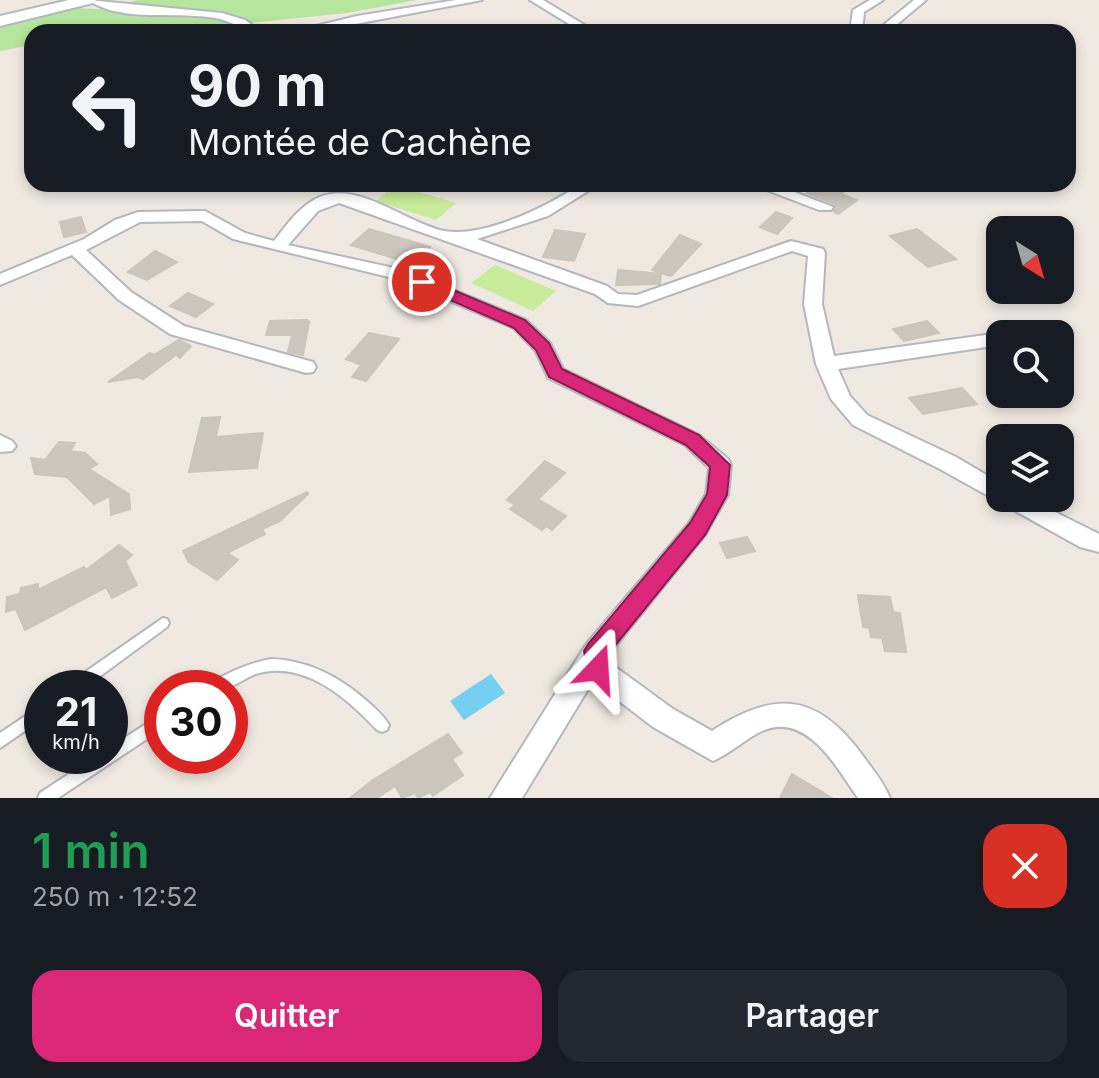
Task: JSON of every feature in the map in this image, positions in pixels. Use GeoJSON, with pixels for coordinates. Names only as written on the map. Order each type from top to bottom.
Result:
{"type":"FeatureCollection","features":[{"type":"Feature","properties":{"kind":"main road"},"geometry":{"type":"LineString","coordinates":[[0,21],[90,0]]}},
{"type":"Feature","properties":{"kind":"street"},"geometry":{"type":"LineString","coordinates":[[90,0],[130,9],[210,5],[235,13],[250,24]]}},
{"type":"Feature","properties":{"kind":"street"},"geometry":{"type":"LineString","coordinates":[[334,24],[477,0]]}},
{"type":"Feature","properties":{"kind":"street"},"geometry":{"type":"LineString","coordinates":[[535,0],[557,7],[579,24]]}},
{"type":"Feature","properties":{"kind":"street"},"geometry":{"type":"LineString","coordinates":[[857,24],[859,10],[878,0]]}},
{"type":"Feature","properties":{"kind":"street"},"geometry":{"type":"LineString","coordinates":[[891,24],[921,0]]}},
{"type":"Feature","properties":{"kind":"street"},"geometry":{"type":"LineString","coordinates":[[357,19],[362,24]]}},
{"type":"Feature","properties":{"kind":"street"},"geometry":{"type":"LineString","coordinates":[[459,238],[531,220],[578,192]]}},
{"type":"Feature","properties":{"kind":"street"},"geometry":{"type":"LineString","coordinates":[[782,192],[825,207]]}},
{"type":"Feature","properties":{"kind":"street"},"geometry":{"type":"LineString","coordinates":[[277,247],[324,200],[341,196],[359,200],[385,216],[459,238],[601,290],[614,299],[638,301],[791,246],[817,253],[813,304],[826,364],[841,399],[860,420],[948,463],[986,486]]}},
{"type":"Feature","properties":{"kind":"street"},"geometry":{"type":"LineString","coordinates":[[0,280],[75,249],[138,217],[205,216],[239,236],[402,275],[520,324],[543,347],[555,373],[692,440],[720,465],[717,495],[697,529],[596,653],[505,798]]}},
{"type":"Feature","properties":{"kind":"street"},"geometry":{"type":"LineString","coordinates":[[75,249],[125,296],[177,330],[306,367]]}},
{"type":"Feature","properties":{"kind":"street"},"geometry":{"type":"LineString","coordinates":[[826,364],[986,341]]}},
{"type":"Feature","properties":{"kind":"street"},"geometry":{"type":"LineString","coordinates":[[1034,512],[1099,543]]}},
{"type":"Feature","properties":{"kind":"street"},"geometry":{"type":"LineString","coordinates":[[596,653],[598,669],[621,690],[713,747],[766,716],[787,713],[814,721],[875,798]]}},
{"type":"Feature","properties":{"kind":"lane"},"geometry":{"type":"LineString","coordinates":[[98,670],[163,623]]}},
{"type":"Feature","properties":{"kind":"lane"},"geometry":{"type":"LineString","coordinates":[[248,670],[274,665],[315,673],[361,701],[382,725]]}},
{"type":"Feature","properties":{"kind":"lane"},"geometry":{"type":"LineString","coordinates":[[0,741],[24,724]]}},
{"type":"Feature","properties":{"kind":"lane"},"geometry":{"type":"LineString","coordinates":[[45,798],[82,774]]}},
{"type":"Feature","properties":{"kind":"green space"},"geometry":{"type":"Polygon","coordinates":[[[138,0],[417,0],[347,13],[239,24],[24,24],[24,46],[0,51],[0,26],[70,8],[101,9],[138,0]]]}},
{"type":"Feature","properties":{"kind":"green space"},"geometry":{"type":"Polygon","coordinates":[[[387,192],[419,192],[456,203],[436,220],[375,201],[387,192]]]}},
{"type":"Feature","properties":{"kind":"green space"},"geometry":{"type":"Polygon","coordinates":[[[495,265],[556,291],[533,311],[471,283],[495,265]]]}},
{"type":"Feature","properties":{"kind":"water"},"geometry":{"type":"Polygon","coordinates":[[[491,674],[505,693],[464,720],[450,701],[491,674]]]}},
{"type":"Feature","properties":{"kind":"building"},"geometry":{"type":"Polygon","coordinates":[[[844,192],[841,194],[857,200],[838,214],[834,212],[834,204],[807,193],[844,192]]]}},
{"type":"Feature","properties":{"kind":"building"},"geometry":{"type":"Polygon","coordinates":[[[776,212],[792,218],[777,234],[760,227],[776,212]]]}},
{"type":"Feature","properties":{"kind":"building"},"geometry":{"type":"Polygon","coordinates":[[[81,217],[86,232],[64,237],[60,222],[81,217]]]}},
{"type":"Feature","properties":{"kind":"building"},"geometry":{"type":"Polygon","coordinates":[[[369,229],[430,247],[413,264],[351,245],[369,229]]]}},
{"type":"Feature","properties":{"kind":"building"},"geometry":{"type":"Polygon","coordinates":[[[917,229],[956,259],[928,267],[890,236],[917,229]]]}},
{"type":"Feature","properties":{"kind":"building"},"geometry":{"type":"Polygon","coordinates":[[[555,230],[585,234],[574,261],[543,257],[555,230]]]}},
{"type":"Feature","properties":{"kind":"building"},"geometry":{"type":"Polygon","coordinates":[[[680,235],[701,244],[671,276],[652,270],[680,235]]]}},
{"type":"Feature","properties":{"kind":"building"},"geometry":{"type":"Polygon","coordinates":[[[155,251],[177,262],[147,280],[128,272],[155,251]]]}},
{"type":"Feature","properties":{"kind":"building"},"geometry":{"type":"Polygon","coordinates":[[[618,270],[661,274],[660,284],[616,285],[618,270]]]}},
{"type":"Feature","properties":{"kind":"building"},"geometry":{"type":"Polygon","coordinates":[[[188,293],[213,304],[196,317],[170,306],[188,293]]]}},
{"type":"Feature","properties":{"kind":"building"},"geometry":{"type":"Polygon","coordinates":[[[307,320],[303,355],[288,352],[292,335],[266,335],[270,321],[307,320]]]}},
{"type":"Feature","properties":{"kind":"building"},"geometry":{"type":"Polygon","coordinates":[[[927,321],[939,333],[904,341],[893,329],[927,321]]]}},
{"type":"Feature","properties":{"kind":"building"},"geometry":{"type":"Polygon","coordinates":[[[369,333],[399,339],[366,381],[352,377],[361,365],[346,359],[369,333]]]}},
{"type":"Feature","properties":{"kind":"building"},"geometry":{"type":"Polygon","coordinates":[[[179,340],[191,346],[180,358],[176,355],[143,379],[138,377],[108,382],[150,353],[154,355],[179,340]]]}},
{"type":"Feature","properties":{"kind":"building"},"geometry":{"type":"Polygon","coordinates":[[[962,388],[977,404],[923,414],[909,398],[962,388]]]}},
{"type":"Feature","properties":{"kind":"building"},"geometry":{"type":"Polygon","coordinates":[[[220,417],[216,437],[263,433],[257,468],[189,472],[202,418],[220,417]]]}},
{"type":"Feature","properties":{"kind":"building"},"geometry":{"type":"Polygon","coordinates":[[[59,442],[75,443],[70,451],[85,453],[97,464],[89,469],[129,494],[130,509],[111,515],[110,496],[94,504],[67,477],[35,474],[31,458],[45,460],[59,442]]]}},
{"type":"Feature","properties":{"kind":"building"},"geometry":{"type":"Polygon","coordinates":[[[545,461],[565,473],[538,499],[566,516],[552,530],[546,526],[542,530],[510,509],[515,505],[507,500],[545,461]]]}},
{"type":"Feature","properties":{"kind":"building"},"geometry":{"type":"Polygon","coordinates":[[[307,492],[280,521],[262,529],[265,534],[227,553],[238,560],[217,580],[189,562],[183,551],[307,492]]]}},
{"type":"Feature","properties":{"kind":"building"},"geometry":{"type":"Polygon","coordinates":[[[747,537],[755,551],[727,558],[720,543],[747,537]]]}},
{"type":"Feature","properties":{"kind":"building"},"geometry":{"type":"Polygon","coordinates":[[[119,545],[132,555],[125,561],[137,585],[112,598],[106,587],[25,630],[16,609],[6,612],[7,597],[20,594],[21,588],[38,584],[38,590],[84,567],[86,570],[119,545]]]}},
{"type":"Feature","properties":{"kind":"building"},"geometry":{"type":"Polygon","coordinates":[[[858,595],[890,597],[893,612],[900,613],[906,652],[885,651],[882,638],[871,637],[869,628],[863,627],[858,595]]]}},
{"type":"Feature","properties":{"kind":"building"},"geometry":{"type":"Polygon","coordinates":[[[448,734],[462,753],[452,759],[463,775],[433,796],[430,792],[418,798],[415,793],[402,798],[395,786],[377,798],[350,798],[373,780],[448,734]]]}},
{"type":"Feature","properties":{"kind":"building"},"geometry":{"type":"Polygon","coordinates":[[[792,774],[832,798],[780,798],[792,774]]]}},
{"type":"Feature","properties":{"kind":"route"},"geometry":{"type":"LineString","coordinates":[[422,282],[520,324],[543,347],[555,373],[692,440],[720,465],[717,495],[697,529],[596,651],[598,669]]}}]}
